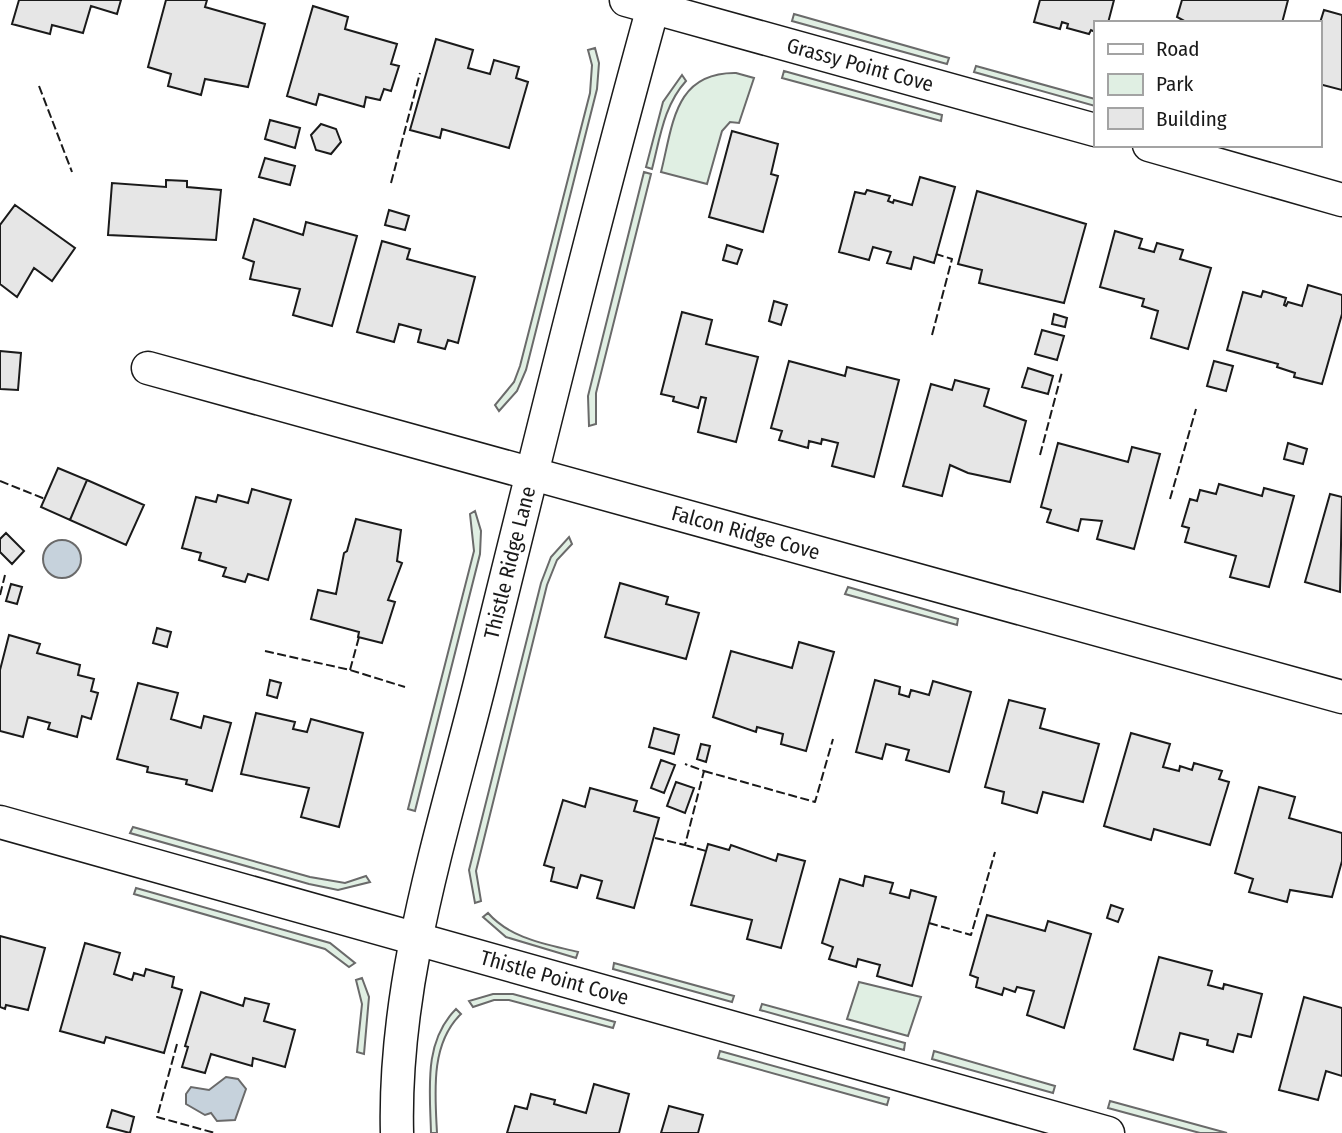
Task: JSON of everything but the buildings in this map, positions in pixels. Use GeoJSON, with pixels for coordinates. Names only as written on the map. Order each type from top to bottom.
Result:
{"type":"FeatureCollection","features":[{"type":"Feature","properties":{"kind":"street","name":"Grassy Point Cove"},"geometry":{"type":"LineString","coordinates":[[645,3],[1094,130]]}},
{"type":"Feature","properties":{"kind":"street","name":"Thistle Ridge Lane"},"geometry":{"type":"LineString","coordinates":[[397,1133],[399,1043],[416,941],[533,472],[645,3]]}},
{"type":"Feature","properties":{"kind":"street"},"geometry":{"type":"LineString","coordinates":[[1156,147],[1342,200]]}},
{"type":"Feature","properties":{"kind":"street","name":"Falcon Ridge Cove"},"geometry":{"type":"LineString","coordinates":[[148,368],[1342,697]]}},
{"type":"Feature","properties":{"kind":"street","name":"Thistle Point Cove"},"geometry":{"type":"LineString","coordinates":[[0,822],[416,941],[1108,1133]]}},
{"type":"Feature","properties":{"kind":"green space"},"geometry":{"type":"Polygon","coordinates":[[[794,14],[949,58],[947,64],[792,21],[794,14]]]}},
{"type":"Feature","properties":{"kind":"green space"},"geometry":{"type":"Polygon","coordinates":[[[595,48],[599,63],[597,89],[526,370],[517,391],[499,411],[495,405],[514,382],[520,366],[590,93],[592,65],[588,50],[595,48]]]}},
{"type":"Feature","properties":{"kind":"green space"},"geometry":{"type":"Polygon","coordinates":[[[976,66],[1094,99],[1094,106],[974,72],[976,66]]]}},
{"type":"Feature","properties":{"kind":"green space"},"geometry":{"type":"Polygon","coordinates":[[[784,71],[942,115],[941,121],[782,78],[784,71]]]}},
{"type":"Feature","properties":{"kind":"green space"},"geometry":{"type":"Polygon","coordinates":[[[736,73],[754,78],[739,123],[730,122],[722,131],[707,184],[661,172],[674,120],[688,91],[700,81],[715,75],[736,73]]]}},
{"type":"Feature","properties":{"kind":"green space"},"geometry":{"type":"Polygon","coordinates":[[[682,75],[686,81],[668,111],[652,169],[646,167],[663,102],[682,75]]]}},
{"type":"Feature","properties":{"kind":"green space"},"geometry":{"type":"Polygon","coordinates":[[[644,172],[651,174],[596,393],[596,424],[589,426],[588,396],[644,172]]]}},
{"type":"Feature","properties":{"kind":"green space"},"geometry":{"type":"Polygon","coordinates":[[[475,511],[481,531],[480,554],[415,811],[408,809],[474,551],[470,514],[475,511]]]}},
{"type":"Feature","properties":{"kind":"green space"},"geometry":{"type":"Polygon","coordinates":[[[569,537],[572,544],[557,560],[547,585],[476,871],[481,901],[475,903],[469,870],[541,583],[551,557],[569,537]]]}},
{"type":"Feature","properties":{"kind":"green space"},"geometry":{"type":"Polygon","coordinates":[[[848,587],[958,619],[957,625],[845,594],[848,587]]]}},
{"type":"Feature","properties":{"kind":"green space"},"geometry":{"type":"Polygon","coordinates":[[[133,827],[310,877],[345,883],[366,876],[370,882],[338,890],[309,884],[130,833],[133,827]]]}},
{"type":"Feature","properties":{"kind":"green space"},"geometry":{"type":"Polygon","coordinates":[[[136,888],[330,943],[355,963],[349,967],[325,949],[134,894],[136,888]]]}},
{"type":"Feature","properties":{"kind":"green space"},"geometry":{"type":"Polygon","coordinates":[[[488,913],[518,935],[578,952],[576,958],[506,937],[483,917],[488,913]]]}},
{"type":"Feature","properties":{"kind":"green space"},"geometry":{"type":"Polygon","coordinates":[[[614,963],[734,996],[732,1002],[613,969],[614,963]]]}},
{"type":"Feature","properties":{"kind":"green space"},"geometry":{"type":"Polygon","coordinates":[[[362,978],[369,997],[364,1054],[357,1052],[362,1004],[356,980],[362,978]]]}},
{"type":"Feature","properties":{"kind":"green space"},"geometry":{"type":"Polygon","coordinates":[[[859,982],[921,997],[908,1036],[847,1019],[859,982]]]}},
{"type":"Feature","properties":{"kind":"green space"},"geometry":{"type":"Polygon","coordinates":[[[493,994],[513,994],[615,1022],[613,1028],[509,1000],[494,1000],[473,1007],[469,1001],[493,994]]]}},
{"type":"Feature","properties":{"kind":"green space"},"geometry":{"type":"Polygon","coordinates":[[[762,1004],[905,1043],[904,1050],[760,1010],[762,1004]]]}},
{"type":"Feature","properties":{"kind":"green space"},"geometry":{"type":"Polygon","coordinates":[[[456,1009],[461,1014],[451,1026],[439,1054],[436,1086],[437,1133],[431,1133],[430,1084],[433,1051],[445,1022],[456,1009]]]}},
{"type":"Feature","properties":{"kind":"green space"},"geometry":{"type":"Polygon","coordinates":[[[720,1051],[889,1098],[887,1105],[718,1058],[720,1051]]]}},
{"type":"Feature","properties":{"kind":"green space"},"geometry":{"type":"Polygon","coordinates":[[[934,1051],[1055,1086],[1053,1093],[932,1059],[934,1051]]]}},
{"type":"Feature","properties":{"kind":"green space"},"geometry":{"type":"Polygon","coordinates":[[[1110,1101],[1227,1133],[1200,1133],[1108,1108],[1110,1101]]]}},
{"type":"Feature","properties":{"kind":"shaded area"},"geometry":{"type":"Polygon","coordinates":[[[62,540],[76,545],[81,559],[76,573],[62,578],[48,573],[43,559],[48,545],[62,540]]]}},
{"type":"Feature","properties":{"kind":"shaded area"},"geometry":{"type":"Polygon","coordinates":[[[226,1077],[238,1079],[246,1089],[235,1120],[217,1121],[211,1113],[205,1115],[186,1104],[186,1094],[191,1087],[209,1090],[226,1077]]]}},
{"type":"Feature","properties":{"kind":"fence"},"geometry":{"type":"LineString","coordinates":[[391,183],[420,73]]}},
{"type":"Feature","properties":{"kind":"fence"},"geometry":{"type":"LineString","coordinates":[[39,86],[72,172]]}},
{"type":"Feature","properties":{"kind":"fence"},"geometry":{"type":"LineString","coordinates":[[932,335],[952,259],[936,254]]}},
{"type":"Feature","properties":{"kind":"fence"},"geometry":{"type":"LineString","coordinates":[[1040,455],[1062,372]]}},
{"type":"Feature","properties":{"kind":"fence"},"geometry":{"type":"LineString","coordinates":[[1170,499],[1196,409]]}},
{"type":"Feature","properties":{"kind":"fence"},"geometry":{"type":"LineString","coordinates":[[0,481],[45,499]]}},
{"type":"Feature","properties":{"kind":"fence"},"geometry":{"type":"LineString","coordinates":[[0,595],[5,575]]}},
{"type":"Feature","properties":{"kind":"fence"},"geometry":{"type":"LineString","coordinates":[[350,670],[359,637]]}},
{"type":"Feature","properties":{"kind":"fence"},"geometry":{"type":"LineString","coordinates":[[265,651],[350,670],[405,687]]}},
{"type":"Feature","properties":{"kind":"fence"},"geometry":{"type":"LineString","coordinates":[[704,771],[815,802],[833,739]]}},
{"type":"Feature","properties":{"kind":"fence"},"geometry":{"type":"LineString","coordinates":[[655,838],[685,845],[704,771],[685,764]]}},
{"type":"Feature","properties":{"kind":"fence"},"geometry":{"type":"LineString","coordinates":[[685,845],[706,851]]}},
{"type":"Feature","properties":{"kind":"fence"},"geometry":{"type":"LineString","coordinates":[[929,923],[971,935],[995,852]]}},
{"type":"Feature","properties":{"kind":"fence"},"geometry":{"type":"LineString","coordinates":[[177,1044],[157,1117],[215,1133]]}}]}
